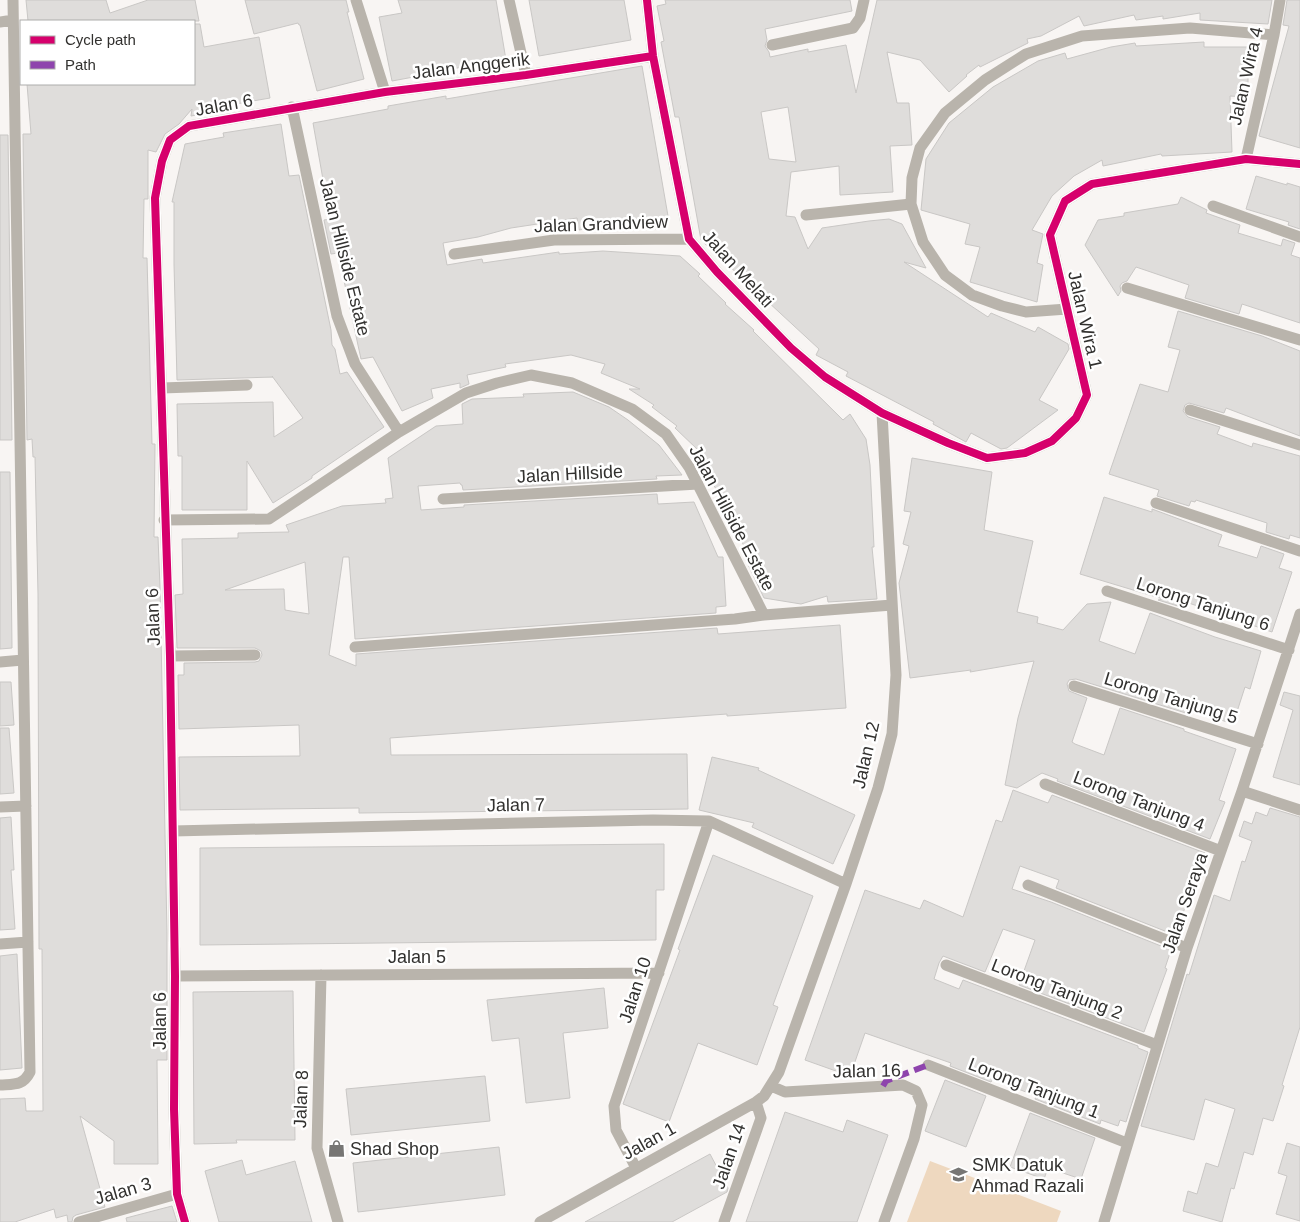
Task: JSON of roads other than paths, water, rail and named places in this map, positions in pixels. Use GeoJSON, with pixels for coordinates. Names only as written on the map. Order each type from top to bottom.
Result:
{"type":"FeatureCollection","features":[{"type":"Feature","properties":{"kind":"street"},"geometry":{"type":"LineString","coordinates":[[0,1085],[22,1083],[30,1072],[13,0]]}},
{"type":"Feature","properties":{"kind":"street"},"geometry":{"type":"LineString","coordinates":[[356,0],[385,92]]}},
{"type":"Feature","properties":{"kind":"street"},"geometry":{"type":"LineString","coordinates":[[509,0],[526,75]]}},
{"type":"Feature","properties":{"kind":"street","name":"Jalan Melati"},"geometry":{"type":"LineString","coordinates":[[647,0],[653,56],[689,239],[717,272],[791,348],[824,377],[882,413]]}},
{"type":"Feature","properties":{"kind":"street"},"geometry":{"type":"LineString","coordinates":[[772,44],[853,28],[860,18],[864,0]]}},
{"type":"Feature","properties":{"kind":"street","name":"Jalan Wira 4"},"geometry":{"type":"LineString","coordinates":[[1246,159],[1280,0]]}},
{"type":"Feature","properties":{"kind":"street"},"geometry":{"type":"LineString","coordinates":[[0,22],[13,20]]}},
{"type":"Feature","properties":{"kind":"street"},"geometry":{"type":"LineString","coordinates":[[1068,309],[1026,312],[972,295],[945,274],[924,242],[910,204],[912,178],[920,148],[945,113],[985,80],[1026,54],[1082,36],[1190,28],[1274,35]]}},
{"type":"Feature","properties":{"kind":"street","name":"Jalan Anggerik"},"geometry":{"type":"LineString","coordinates":[[292,107],[385,92],[526,75],[653,56]]}},
{"type":"Feature","properties":{"kind":"street","name":"Jalan 6"},"geometry":{"type":"LineString","coordinates":[[185,1222],[177,1194],[174,1109],[175,976],[170,656],[164,520],[162,388],[155,198],[162,161],[170,140],[189,126],[292,107]]}},
{"type":"Feature","properties":{"kind":"street","name":"Jalan Hillside Estate"},"geometry":{"type":"LineString","coordinates":[[292,107],[337,316],[355,364],[399,432]]}},
{"type":"Feature","properties":{"kind":"street","name":"Jalan Wira 1"},"geometry":{"type":"LineString","coordinates":[[882,413],[948,443],[987,458],[1025,453],[1052,441],[1076,418],[1087,395],[1050,235],[1065,202],[1092,184],[1246,159],[1300,164]]}},
{"type":"Feature","properties":{"kind":"street"},"geometry":{"type":"LineString","coordinates":[[806,215],[910,204]]}},
{"type":"Feature","properties":{"kind":"street"},"geometry":{"type":"LineString","coordinates":[[1213,206],[1300,237]]}},
{"type":"Feature","properties":{"kind":"street","name":"Jalan Grandview"},"geometry":{"type":"LineString","coordinates":[[454,254],[554,240],[689,239]]}},
{"type":"Feature","properties":{"kind":"street"},"geometry":{"type":"LineString","coordinates":[[1127,288],[1300,340]]}},
{"type":"Feature","properties":{"kind":"street","name":"Jalan Hillside Estate"},"geometry":{"type":"LineString","coordinates":[[164,520],[269,519],[399,432],[466,393],[532,375],[572,383],[632,409],[666,434],[689,467],[764,615]]}},
{"type":"Feature","properties":{"kind":"street"},"geometry":{"type":"LineString","coordinates":[[162,388],[247,386]]}},
{"type":"Feature","properties":{"kind":"street"},"geometry":{"type":"LineString","coordinates":[[1190,410],[1300,445]]}},
{"type":"Feature","properties":{"kind":"street","name":"Jalan 12"},"geometry":{"type":"LineString","coordinates":[[771,1086],[779,1072],[846,884],[878,788],[892,734],[896,675],[882,413]]}},
{"type":"Feature","properties":{"kind":"street","name":"Jalan Hillside"},"geometry":{"type":"LineString","coordinates":[[444,499],[698,484]]}},
{"type":"Feature","properties":{"kind":"street"},"geometry":{"type":"LineString","coordinates":[[1156,502],[1300,551]]}},
{"type":"Feature","properties":{"kind":"street","name":"Lorong Tanjung 6"},"geometry":{"type":"LineString","coordinates":[[1107,591],[1288,650]]}},
{"type":"Feature","properties":{"kind":"street","name":"Jalan Hillside Estate"},"geometry":{"type":"LineString","coordinates":[[354,647],[735,619],[892,605]]}},
{"type":"Feature","properties":{"kind":"street","name":"Jalan Seraya"},"geometry":{"type":"LineString","coordinates":[[1104,1222],[1157,1044],[1300,614]]}},
{"type":"Feature","properties":{"kind":"street"},"geometry":{"type":"LineString","coordinates":[[170,656],[255,655]]}},
{"type":"Feature","properties":{"kind":"street"},"geometry":{"type":"LineString","coordinates":[[0,662],[23,660]]}},
{"type":"Feature","properties":{"kind":"street","name":"Lorong Tanjung 5"},"geometry":{"type":"LineString","coordinates":[[1074,686],[1258,744]]}},
{"type":"Feature","properties":{"kind":"street","name":"Lorong Tanjung 4"},"geometry":{"type":"LineString","coordinates":[[1045,784],[1220,852]]}},
{"type":"Feature","properties":{"kind":"street"},"geometry":{"type":"LineString","coordinates":[[1242,791],[1300,810]]}},
{"type":"Feature","properties":{"kind":"street"},"geometry":{"type":"LineString","coordinates":[[0,807],[26,806]]}},
{"type":"Feature","properties":{"kind":"street","name":"Jalan 7"},"geometry":{"type":"LineString","coordinates":[[173,831],[653,820],[709,821],[846,884]]}},
{"type":"Feature","properties":{"kind":"street","name":"Jalan 10"},"geometry":{"type":"LineString","coordinates":[[636,1168],[616,1130],[614,1106],[709,821]]}},
{"type":"Feature","properties":{"kind":"street"},"geometry":{"type":"LineString","coordinates":[[1028,885],[1188,948]]}},
{"type":"Feature","properties":{"kind":"street"},"geometry":{"type":"LineString","coordinates":[[0,944],[28,942]]}},
{"type":"Feature","properties":{"kind":"street","name":"Lorong Tanjung 2"},"geometry":{"type":"LineString","coordinates":[[946,965],[1157,1044]]}},
{"type":"Feature","properties":{"kind":"street","name":"Jalan 5"},"geometry":{"type":"LineString","coordinates":[[175,976],[659,973]]}},
{"type":"Feature","properties":{"kind":"street","name":"Jalan 8"},"geometry":{"type":"LineString","coordinates":[[321,975],[317,1148],[338,1222]]}},
{"type":"Feature","properties":{"kind":"street","name":"Lorong Tanjung 1"},"geometry":{"type":"LineString","coordinates":[[928,1065],[1127,1143]]}},
{"type":"Feature","properties":{"kind":"street","name":"Jalan 16"},"geometry":{"type":"LineString","coordinates":[[771,1086],[785,1092],[903,1085],[916,1091],[922,1104],[914,1138],[884,1222]]}},
{"type":"Feature","properties":{"kind":"street","name":"Jalan 1"},"geometry":{"type":"LineString","coordinates":[[540,1222],[756,1102],[764,1096],[771,1086]]}},
{"type":"Feature","properties":{"kind":"street","name":"Jalan 14"},"geometry":{"type":"LineString","coordinates":[[724,1222],[761,1118],[756,1102]]}},
{"type":"Feature","properties":{"kind":"street","name":"Jalan 3"},"geometry":{"type":"LineString","coordinates":[[79,1222],[177,1194]]}},
{"type":"Feature","properties":{"kind":"place","name":"Shad Shop"},"geometry":{"type":"Point","coordinates":[336,1149]}},
{"type":"Feature","properties":{"kind":"place","name":"SMK Datuk Ahmad Razali"},"geometry":{"type":"Point","coordinates":[958,1175]}}]}
